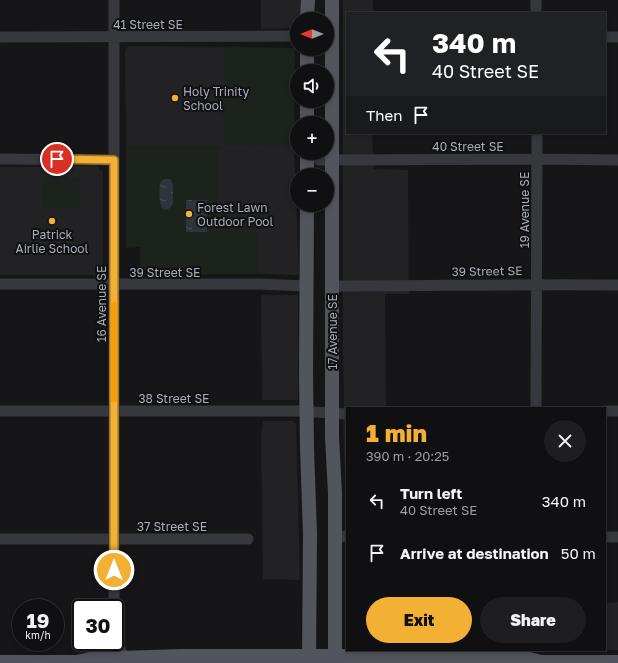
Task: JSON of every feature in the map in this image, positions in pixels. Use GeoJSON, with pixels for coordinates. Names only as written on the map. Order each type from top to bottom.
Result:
{"type":"FeatureCollection","features":[{"type":"Feature","properties":{"kind":"main road"},"geometry":{"type":"LineString","coordinates":[[307,12],[308,0]]}},
{"type":"Feature","properties":{"kind":"main road","name":"17 Avenue SE"},"geometry":{"type":"LineString","coordinates":[[322,116],[332,0]]}},
{"type":"Feature","properties":{"kind":"main road","name":"17 Avenue SE"},"geometry":{"type":"LineString","coordinates":[[319,160],[332,286],[332,442],[335,493],[341,536],[335,659]]}},
{"type":"Feature","properties":{"kind":"main road"},"geometry":{"type":"LineString","coordinates":[[307,212],[307,412],[310,534],[309,659]]}},
{"type":"Feature","properties":{"kind":"main road"},"geometry":{"type":"LineString","coordinates":[[0,662],[78,662],[90,659],[190,656],[309,659],[518,656],[539,660],[618,662]]}},
{"type":"Feature","properties":{"kind":"street","name":"16 Avenue SE"},"geometry":{"type":"LineString","coordinates":[[114,0],[114,599]]}},
{"type":"Feature","properties":{"kind":"street"},"geometry":{"type":"LineString","coordinates":[[536,0],[536,12]]}},
{"type":"Feature","properties":{"kind":"street","name":"41 Street SE"},"geometry":{"type":"LineString","coordinates":[[0,37],[290,36]]}},
{"type":"Feature","properties":{"kind":"street"},"geometry":{"type":"LineString","coordinates":[[606,37],[618,37]]}},
{"type":"Feature","properties":{"kind":"street","name":"19 Avenue SE"},"geometry":{"type":"LineString","coordinates":[[536,407],[537,134]]}},
{"type":"Feature","properties":{"kind":"street","name":"40 Street SE"},"geometry":{"type":"LineString","coordinates":[[334,158],[618,160]]}},
{"type":"Feature","properties":{"kind":"street"},"geometry":{"type":"LineString","coordinates":[[0,159],[114,160]]}},
{"type":"Feature","properties":{"kind":"street","name":"39 Street SE"},"geometry":{"type":"LineString","coordinates":[[0,284],[258,284],[307,286]]}},
{"type":"Feature","properties":{"kind":"street","name":"39 Street SE"},"geometry":{"type":"LineString","coordinates":[[332,286],[536,284],[618,285]]}},
{"type":"Feature","properties":{"kind":"street","name":"38 Street SE"},"geometry":{"type":"LineString","coordinates":[[0,411],[258,410],[346,414]]}},
{"type":"Feature","properties":{"kind":"street"},"geometry":{"type":"LineString","coordinates":[[606,411],[618,411]]}},
{"type":"Feature","properties":{"kind":"street"},"geometry":{"type":"LineString","coordinates":[[606,537],[618,537]]}},
{"type":"Feature","properties":{"kind":"street","name":"37 Street SE"},"geometry":{"type":"LineString","coordinates":[[0,539],[248,539]]}},
{"type":"Feature","properties":{"kind":"street"},"geometry":{"type":"LineString","coordinates":[[102,659],[109,651]]}},
{"type":"Feature","properties":{"kind":"street"},"geometry":{"type":"LineString","coordinates":[[121,651],[124,658]]}},
{"type":"Feature","properties":{"kind":"shaded area"},"geometry":{"type":"Polygon","coordinates":[[[261,0],[301,0],[301,12],[290,12],[290,28],[261,29],[261,0]]]}},
{"type":"Feature","properties":{"kind":"shaded area"},"geometry":{"type":"Polygon","coordinates":[[[343,0],[373,0],[373,12],[346,12],[346,134],[372,134],[374,169],[408,170],[409,294],[385,294],[386,407],[346,407],[346,487],[343,425],[343,0]]]}},
{"type":"Feature","properties":{"kind":"shaded area"},"geometry":{"type":"Polygon","coordinates":[[[128,46],[224,47],[224,145],[290,145],[290,160],[295,160],[295,168],[290,168],[290,212],[297,212],[299,275],[257,274],[256,226],[217,223],[217,149],[223,146],[126,146],[125,51],[128,46]]]}},
{"type":"Feature","properties":{"kind":"shaded area"},"geometry":{"type":"Polygon","coordinates":[[[224,47],[290,48],[290,56],[295,56],[295,64],[290,64],[290,108],[294,108],[294,116],[290,116],[290,145],[224,146],[224,118],[219,117],[218,93],[224,92],[224,47]]]}},
{"type":"Feature","properties":{"kind":"shaded area"},"geometry":{"type":"Polygon","coordinates":[[[126,146],[224,146],[218,150],[217,223],[256,226],[257,274],[140,275],[140,247],[126,248],[126,146]]]}},
{"type":"Feature","properties":{"kind":"shaded area","name":"Patrick Airlie School"},"geometry":{"type":"Polygon","coordinates":[[[97,166],[103,172],[103,270],[96,275],[0,275],[0,167],[97,166]]]}},
{"type":"Feature","properties":{"kind":"shaded area"},"geometry":{"type":"Polygon","coordinates":[[[42,178],[80,178],[80,207],[42,207],[42,178]]]}},
{"type":"Feature","properties":{"kind":"shaded area"},"geometry":{"type":"Polygon","coordinates":[[[261,295],[298,295],[298,400],[262,400],[261,295]]]}},
{"type":"Feature","properties":{"kind":"shaded area"},"geometry":{"type":"Polygon","coordinates":[[[263,421],[293,421],[296,423],[300,580],[263,579],[261,438],[263,421]]]}},
{"type":"Feature","properties":{"kind":"shaded area"},"geometry":{"type":"Polygon","coordinates":[[[618,602],[618,650],[606,650],[606,603],[618,602]]]}},
{"type":"Feature","properties":{"kind":"water"},"geometry":{"type":"Polygon","coordinates":[[[165,179],[170,179],[173,184],[173,203],[170,208],[166,210],[162,208],[160,203],[159,189],[160,183],[165,179]]]}},
{"type":"Feature","properties":{"kind":"water"},"geometry":{"type":"Polygon","coordinates":[[[186,200],[207,200],[207,232],[186,232],[186,200]]]}},
{"type":"Feature","properties":{"kind":"slow traffic"},"geometry":{"type":"LineString","coordinates":[[114,305],[114,399]]}},
{"type":"Feature","properties":{"kind":"place","name":"Holy Trinity School"},"geometry":{"type":"Point","coordinates":[175,98]}},
{"type":"Feature","properties":{"kind":"place","name":"Forest Lawn Outdoor Pool"},"geometry":{"type":"Point","coordinates":[189,214]}},
{"type":"Feature","properties":{"kind":"place","name":"Patrick Airlie School"},"geometry":{"type":"Point","coordinates":[52,221]}},
{"type":"Feature","properties":{"kind":"route"},"geometry":{"type":"LineString","coordinates":[[57,159],[114,160],[114,570]]}}]}
